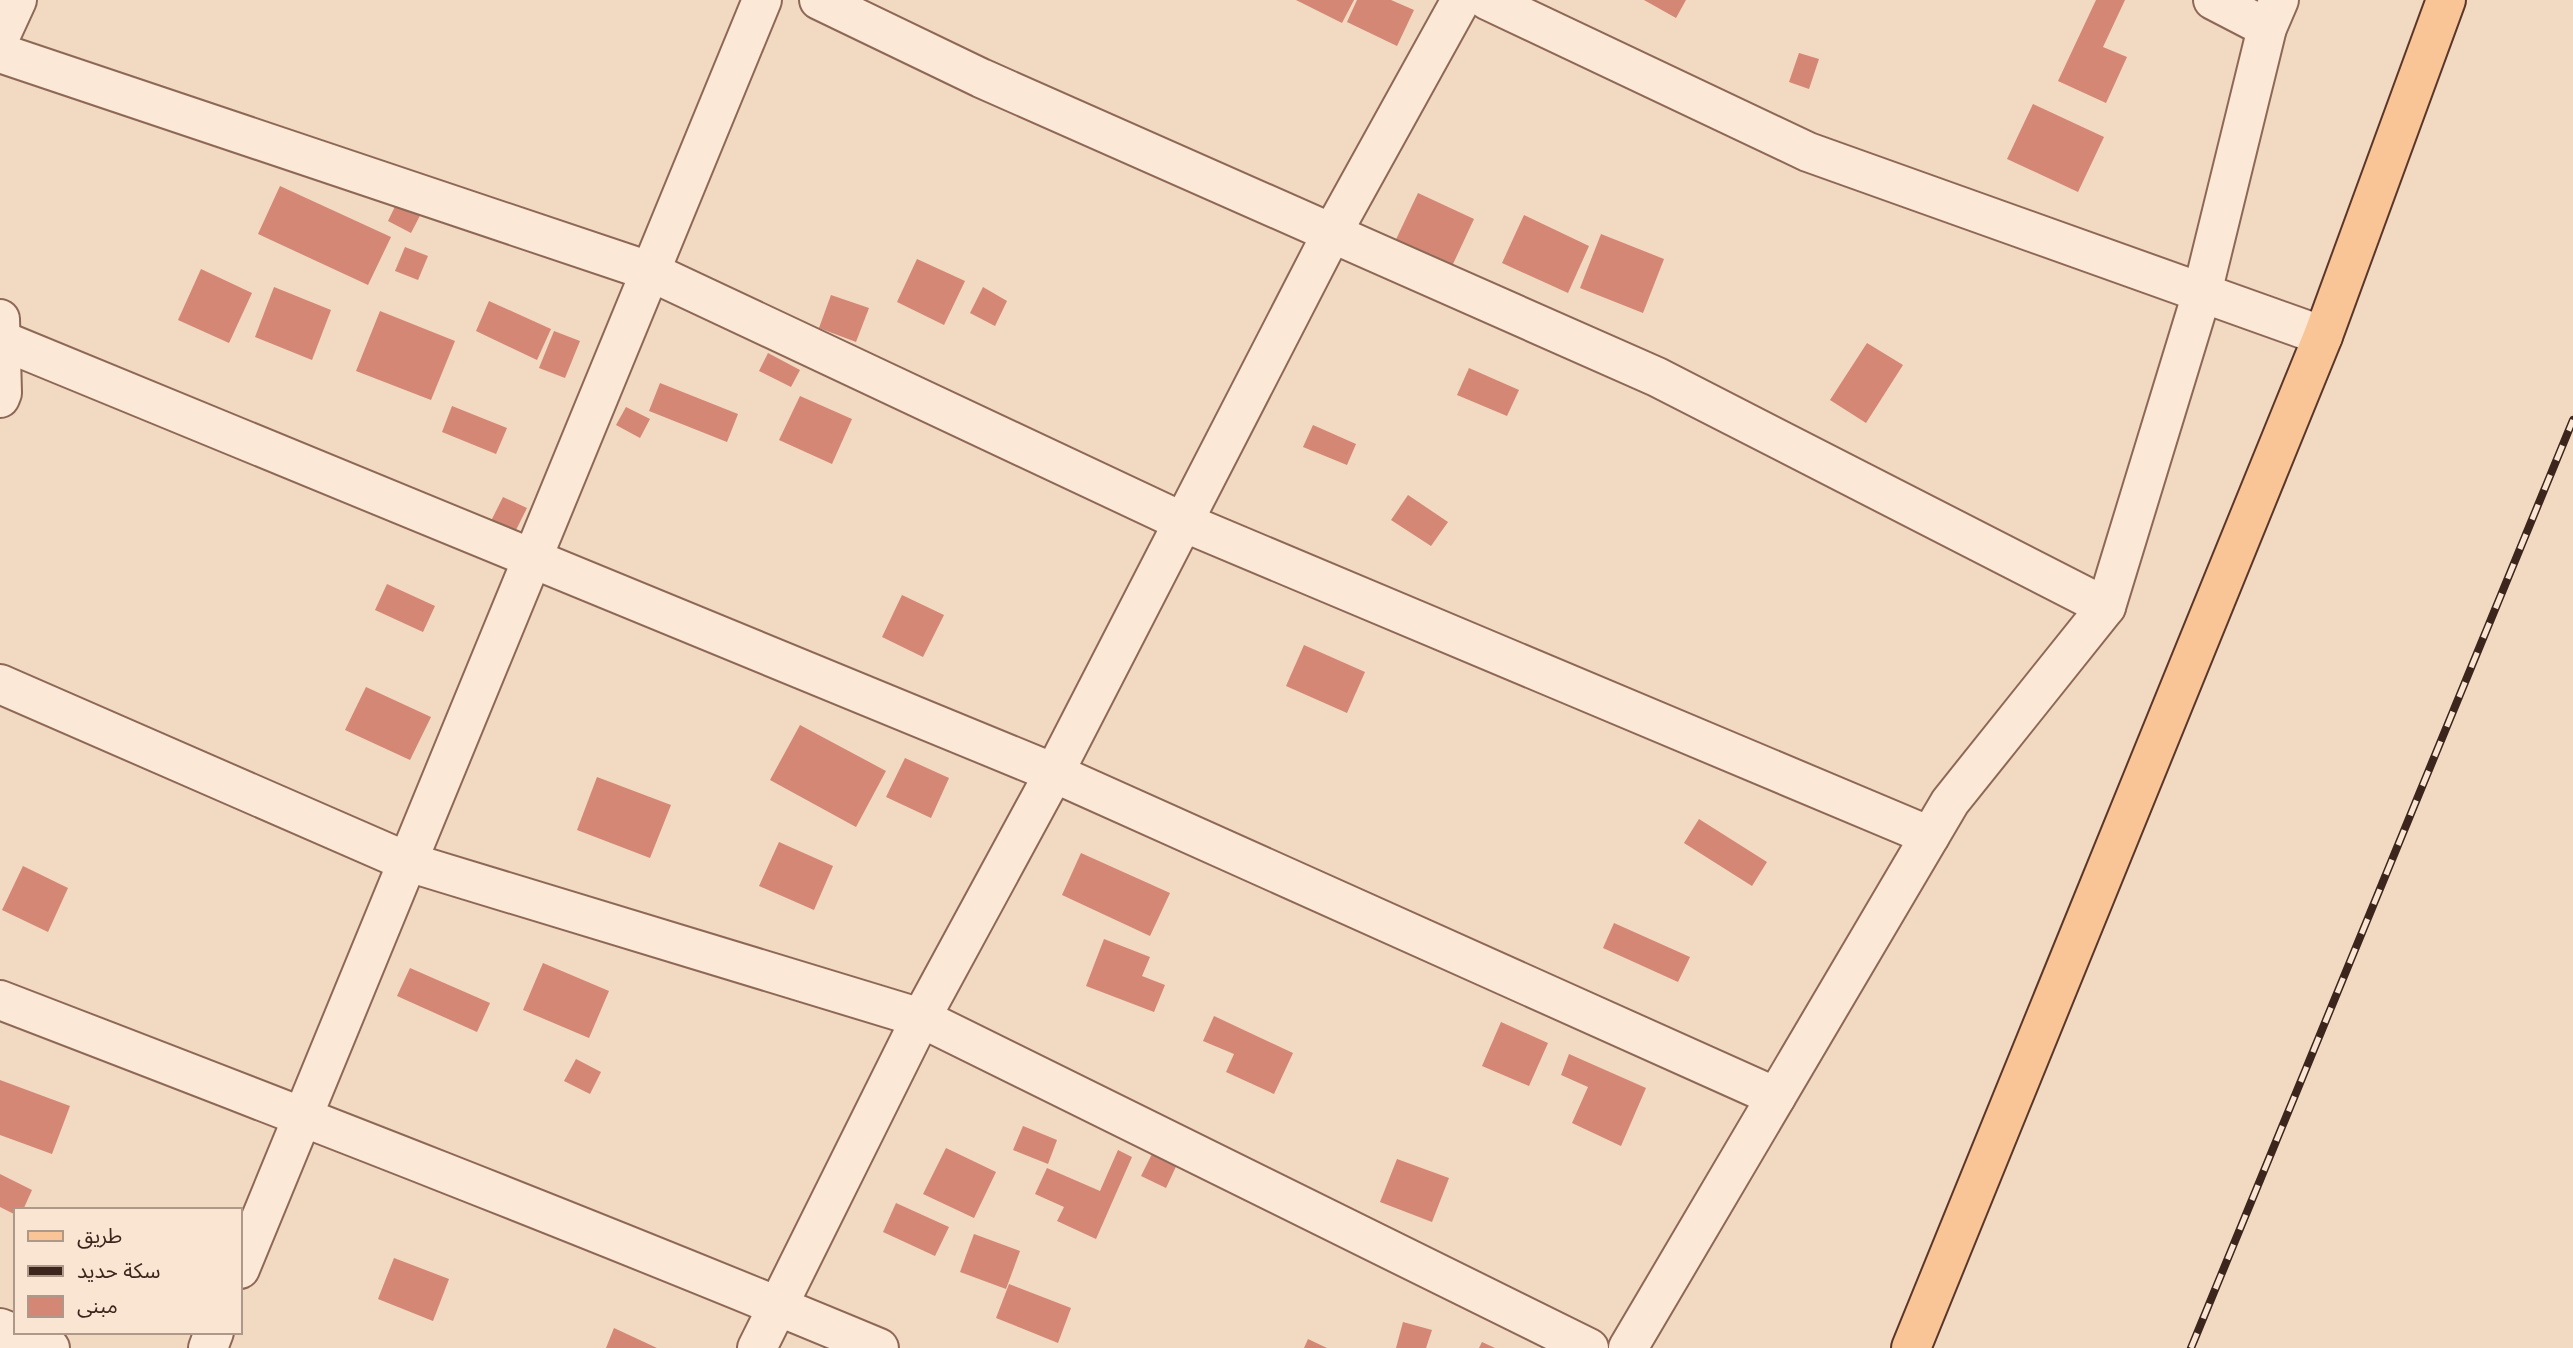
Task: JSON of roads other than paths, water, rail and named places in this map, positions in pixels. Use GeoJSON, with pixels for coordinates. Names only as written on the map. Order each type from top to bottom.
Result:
{"type":"FeatureCollection","features":[{"type":"Feature","properties":{"kind":"main road"},"geometry":{"type":"LineString","coordinates":[[1911,1348],[2323,336],[2446,0]]}},
{"type":"Feature","properties":{"kind":"street"},"geometry":{"type":"LineString","coordinates":[[0,37],[17,0]]}},
{"type":"Feature","properties":{"kind":"street"},"geometry":{"type":"LineString","coordinates":[[242,1264],[762,0]]}},
{"type":"Feature","properties":{"kind":"street"},"geometry":{"type":"LineString","coordinates":[[819,0],[981,78],[1657,377],[2106,607]]}},
{"type":"Feature","properties":{"kind":"street"},"geometry":{"type":"LineString","coordinates":[[757,1348],[921,1018],[1054,773],[1332,233],[1461,0]]}},
{"type":"Feature","properties":{"kind":"street"},"geometry":{"type":"LineString","coordinates":[[1487,0],[1808,152],[2323,336]]}},
{"type":"Feature","properties":{"kind":"street"},"geometry":{"type":"LineString","coordinates":[[1629,1348],[1950,802],[2106,607],[2202,293],[2273,14],[2213,0]]}},
{"type":"Feature","properties":{"kind":"street"},"geometry":{"type":"LineString","coordinates":[[0,53],[649,271],[1183,522],[1930,836]]}},
{"type":"Feature","properties":{"kind":"street"},"geometry":{"type":"LineString","coordinates":[[0,319],[0,398]]}},
{"type":"Feature","properties":{"kind":"street"},"geometry":{"type":"LineString","coordinates":[[1,340],[1054,773],[1776,1097]]}},
{"type":"Feature","properties":{"kind":"street"},"geometry":{"type":"LineString","coordinates":[[0,684],[408,862],[921,1018],[1588,1348]]}},
{"type":"Feature","properties":{"kind":"street"},"geometry":{"type":"LineString","coordinates":[[0,1000],[303,1116],[879,1348]]}},
{"type":"Feature","properties":{"kind":"street"},"geometry":{"type":"LineString","coordinates":[[15,1334],[50,1348]]}},
{"type":"Feature","properties":{"kind":"railway"},"geometry":{"type":"LineString","coordinates":[[2191,1348],[2573,420]]}}]}
